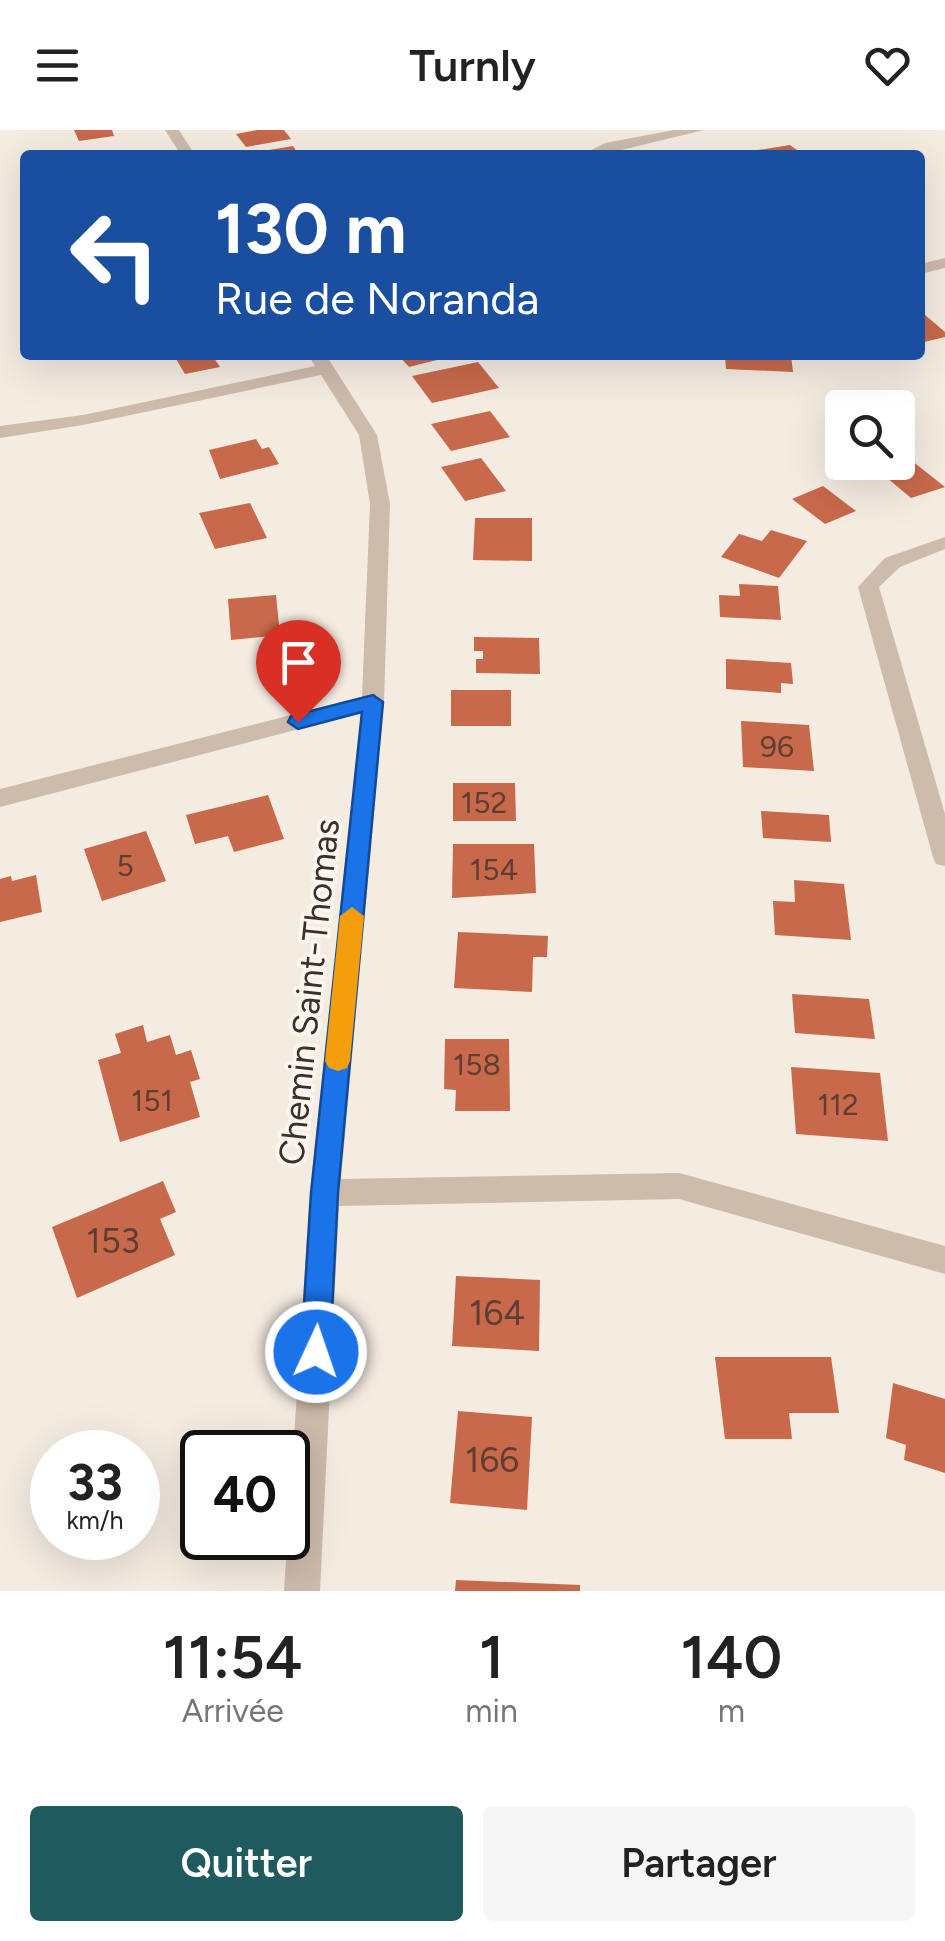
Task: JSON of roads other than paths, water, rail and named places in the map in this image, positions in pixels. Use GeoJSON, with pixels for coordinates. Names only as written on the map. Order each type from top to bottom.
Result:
{"type":"FeatureCollection","features":[{"type":"Feature","properties":{"kind":"street"},"geometry":{"type":"LineString","coordinates":[[601,150],[696,130]]}},
{"type":"Feature","properties":{"kind":"street"},"geometry":{"type":"LineString","coordinates":[[0,432],[83,420],[321,362]]}},
{"type":"Feature","properties":{"kind":"street","name":"Chemin Saint-Thomas"},"geometry":{"type":"LineString","coordinates":[[302,1591],[325,1193],[373,702],[380,504],[368,436],[321,362]]}},
{"type":"Feature","properties":{"kind":"street"},"geometry":{"type":"LineString","coordinates":[[945,542],[900,556],[880,569],[868,587],[945,856]]}},
{"type":"Feature","properties":{"kind":"street"},"geometry":{"type":"LineString","coordinates":[[0,798],[373,702]]}},
{"type":"Feature","properties":{"kind":"street"},"geometry":{"type":"LineString","coordinates":[[325,1193],[679,1186],[945,1260]]}}]}
